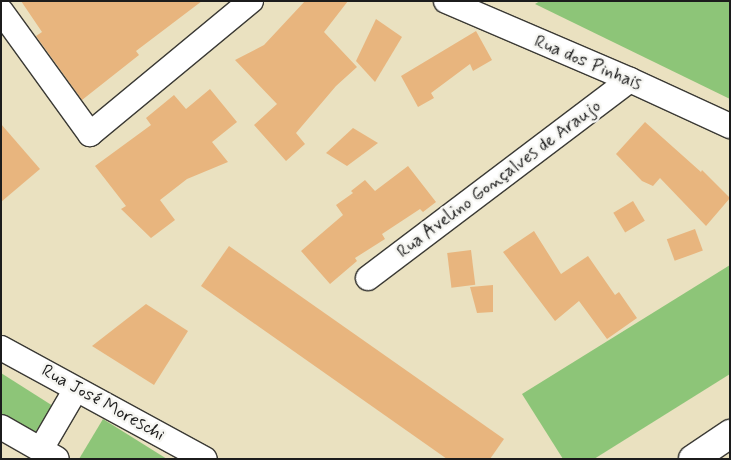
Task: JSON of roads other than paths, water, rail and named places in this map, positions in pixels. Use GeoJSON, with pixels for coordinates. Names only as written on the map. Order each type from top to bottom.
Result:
{"type":"FeatureCollection","features":[{"type":"Feature","properties":{"kind":"main road"},"geometry":{"type":"LineString","coordinates":[[693,459],[730,434]]}},
{"type":"Feature","properties":{"kind":"street"},"geometry":{"type":"LineString","coordinates":[[1,11],[90,134],[251,1]]}},
{"type":"Feature","properties":{"kind":"street","name":"Rua dos Pinhais"},"geometry":{"type":"LineString","coordinates":[[446,1],[630,80],[730,126]]}},
{"type":"Feature","properties":{"kind":"street","name":"Rua Avelino Gonçalves de Araujo"},"geometry":{"type":"LineString","coordinates":[[368,278],[630,80]]}},
{"type":"Feature","properties":{"kind":"street","name":"Rua José Moreschi"},"geometry":{"type":"LineString","coordinates":[[1,348],[205,459]]}},
{"type":"Feature","properties":{"kind":"street"},"geometry":{"type":"LineString","coordinates":[[1,427],[49,454],[76,389]]}}]}
